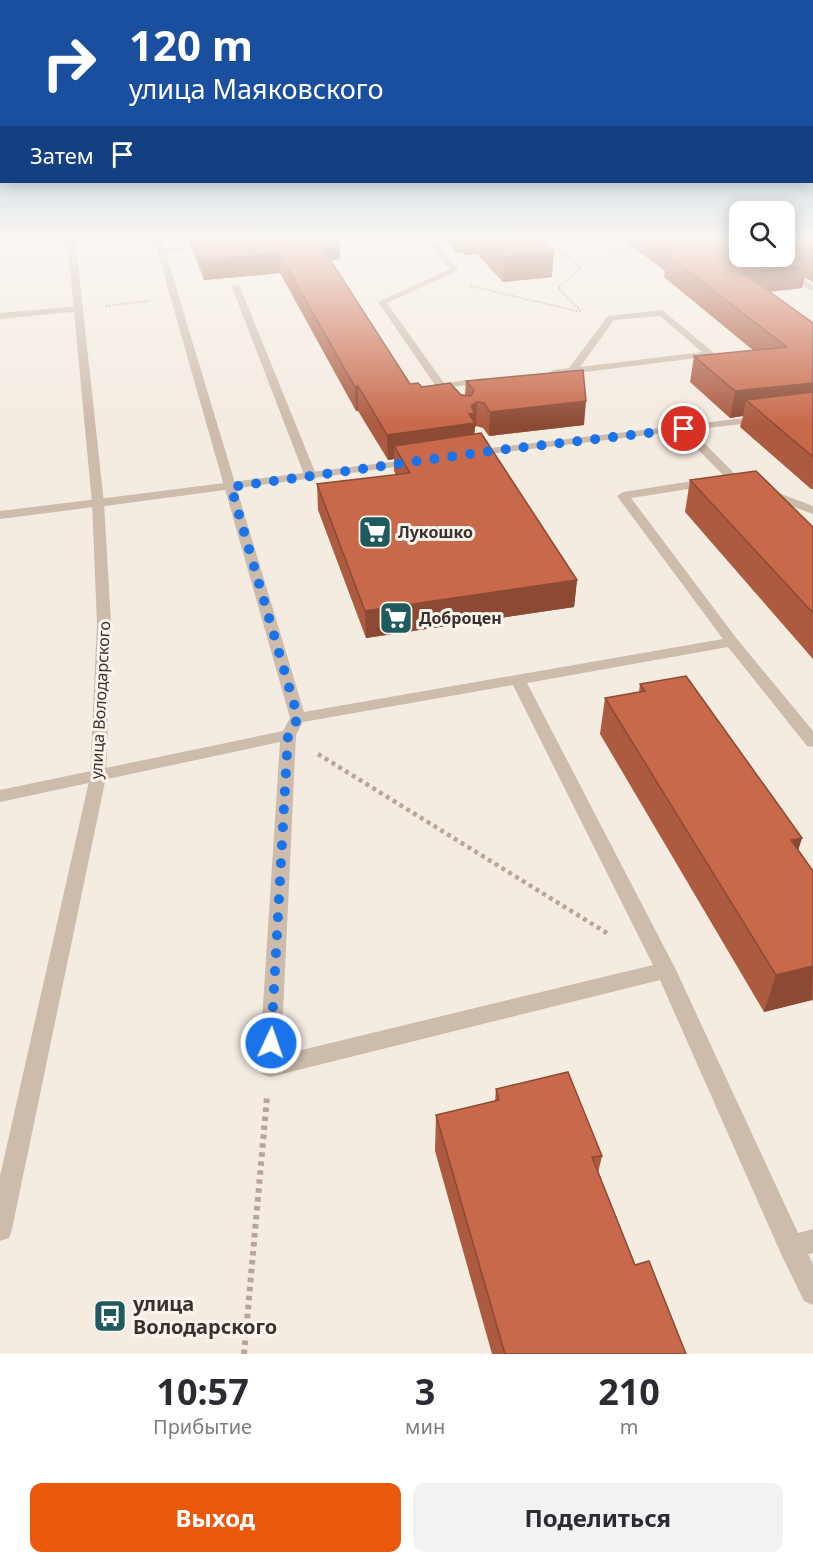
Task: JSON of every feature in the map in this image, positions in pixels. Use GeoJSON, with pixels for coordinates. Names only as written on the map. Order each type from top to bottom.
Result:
{"type":"FeatureCollection","features":[{"type":"Feature","properties":{"kind":"street","name":"улица Володарского"},"geometry":{"type":"LineString","coordinates":[[0,1229],[98,777],[104,623],[98,504],[78,299]]}},
{"type":"Feature","properties":{"kind":"street"},"geometry":{"type":"LineString","coordinates":[[174,299],[298,718],[288,735],[270,1067],[666,970]]}},
{"type":"Feature","properties":{"kind":"street"},"geometry":{"type":"LineString","coordinates":[[241,299],[311,477]]}},
{"type":"Feature","properties":{"kind":"street"},"geometry":{"type":"LineString","coordinates":[[388,299],[382,302],[445,390],[501,379]]}},
{"type":"Feature","properties":{"kind":"street"},"geometry":{"type":"LineString","coordinates":[[0,316],[79,309]]}},
{"type":"Feature","properties":{"kind":"street"},"geometry":{"type":"LineString","coordinates":[[548,374],[710,354],[662,313],[611,318],[572,371]]}},
{"type":"Feature","properties":{"kind":"street"},"geometry":{"type":"LineString","coordinates":[[457,456],[778,417]]}},
{"type":"Feature","properties":{"kind":"street"},"geometry":{"type":"LineString","coordinates":[[684,429],[744,483],[813,510]]}},
{"type":"Feature","properties":{"kind":"street"},"geometry":{"type":"LineString","coordinates":[[482,438],[491,451]]}},
{"type":"Feature","properties":{"kind":"street"},"geometry":{"type":"LineString","coordinates":[[0,515],[424,461]]}},
{"type":"Feature","properties":{"kind":"street"},"geometry":{"type":"LineString","coordinates":[[744,483],[623,495],[732,642],[813,742]]}},
{"type":"Feature","properties":{"kind":"street"},"geometry":{"type":"LineString","coordinates":[[298,718],[732,642]]}},
{"type":"Feature","properties":{"kind":"street"},"geometry":{"type":"LineString","coordinates":[[518,680],[802,1244],[813,1292]]}},
{"type":"Feature","properties":{"kind":"street"},"geometry":{"type":"LineString","coordinates":[[0,795],[98,777],[288,735]]}},
{"type":"Feature","properties":{"kind":"path"},"geometry":{"type":"LineString","coordinates":[[79,309],[172,299]]}},
{"type":"Feature","properties":{"kind":"path"},"geometry":{"type":"LineString","coordinates":[[526,299],[581,312],[569,299]]}},
{"type":"Feature","properties":{"kind":"path"},"geometry":{"type":"LineString","coordinates":[[288,735],[617,939]]}},
{"type":"Feature","properties":{"kind":"path"},"geometry":{"type":"LineString","coordinates":[[244,1354],[270,1067]]}},
{"type":"Feature","properties":{"kind":"building"},"geometry":{"type":"Polygon","coordinates":[[[305,299],[355,299],[410,384],[418,383],[422,387],[450,383],[461,395],[471,396],[474,390],[466,381],[583,370],[586,401],[490,412],[484,403],[477,402],[471,406],[475,413],[469,414],[475,423],[387,435],[358,386],[355,387],[305,299]]]}},
{"type":"Feature","properties":{"kind":"building"},"geometry":{"type":"Polygon","coordinates":[[[725,299],[780,299],[813,323],[813,383],[735,391],[694,356],[787,347],[725,299]]]}},
{"type":"Feature","properties":{"kind":"building"},"geometry":{"type":"Polygon","coordinates":[[[813,392],[813,457],[746,400],[813,392]]]}},
{"type":"Feature","properties":{"kind":"building"},"geometry":{"type":"Polygon","coordinates":[[[481,433],[577,580],[365,611],[317,484],[410,473],[394,446],[481,433]]]}},
{"type":"Feature","properties":{"kind":"building"},"geometry":{"type":"Polygon","coordinates":[[[756,471],[813,527],[813,613],[690,480],[756,471]]]}},
{"type":"Feature","properties":{"kind":"building"},"geometry":{"type":"Polygon","coordinates":[[[686,676],[802,838],[791,840],[813,871],[813,966],[776,975],[605,698],[645,691],[640,684],[686,676]]]}},
{"type":"Feature","properties":{"kind":"building"},"geometry":{"type":"Polygon","coordinates":[[[568,1072],[602,1156],[592,1157],[635,1265],[649,1261],[686,1354],[505,1354],[436,1115],[499,1100],[496,1089],[568,1072]]]}},
{"type":"Feature","properties":{"kind":"place","name":"Лукошко"},"geometry":{"type":"Point","coordinates":[375,532]}},
{"type":"Feature","properties":{"kind":"place","name":"Доброцен"},"geometry":{"type":"Point","coordinates":[396,618]}},
{"type":"Feature","properties":{"kind":"place","name":"улица Володарского"},"geometry":{"type":"Point","coordinates":[110,1316]}},
{"type":"Feature","properties":{"kind":"route"},"geometry":{"type":"LineString","coordinates":[[271,1043],[288,735],[298,718],[231,487],[491,451],[684,429]]}}]}
